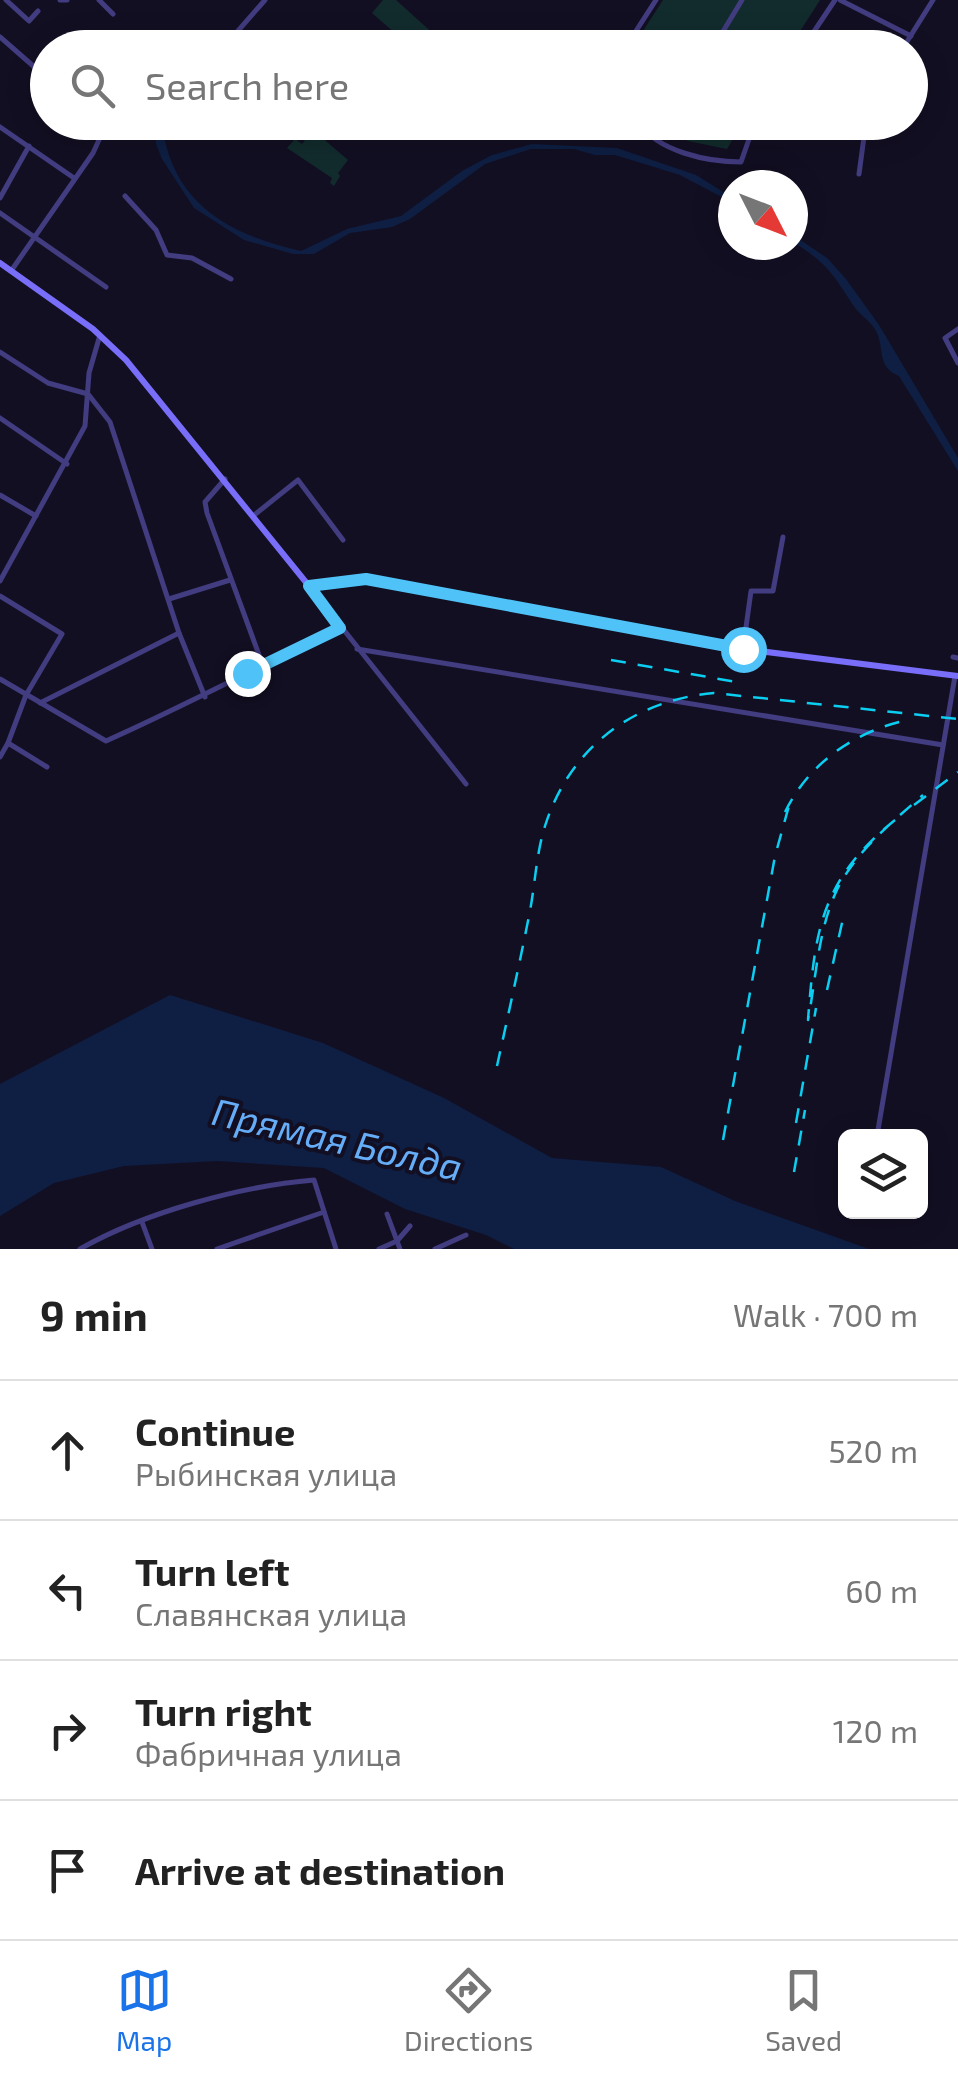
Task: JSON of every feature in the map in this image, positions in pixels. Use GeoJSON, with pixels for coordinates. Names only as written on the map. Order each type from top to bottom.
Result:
{"type":"FeatureCollection","features":[{"type":"Feature","properties":{"kind":"main road"},"geometry":{"type":"LineString","coordinates":[[0,263],[100,335],[126,360],[309,586],[366,579],[743,649],[957,676]]}},
{"type":"Feature","properties":{"kind":"street"},"geometry":{"type":"LineString","coordinates":[[6,0],[29,21],[38,11]]}},
{"type":"Feature","properties":{"kind":"street"},"geometry":{"type":"LineString","coordinates":[[98,0],[113,14]]}},
{"type":"Feature","properties":{"kind":"street"},"geometry":{"type":"LineString","coordinates":[[239,30],[266,0]]}},
{"type":"Feature","properties":{"kind":"street"},"geometry":{"type":"LineString","coordinates":[[637,30],[656,0]]}},
{"type":"Feature","properties":{"kind":"street"},"geometry":{"type":"LineString","coordinates":[[724,30],[742,0]]}},
{"type":"Feature","properties":{"kind":"street"},"geometry":{"type":"LineString","coordinates":[[816,30],[837,0],[899,30]]}},
{"type":"Feature","properties":{"kind":"street"},"geometry":{"type":"LineString","coordinates":[[914,30],[932,0]]}},
{"type":"Feature","properties":{"kind":"street"},"geometry":{"type":"LineString","coordinates":[[0,37],[30,63]]}},
{"type":"Feature","properties":{"kind":"street"},"geometry":{"type":"LineString","coordinates":[[0,127],[74,178]]}},
{"type":"Feature","properties":{"kind":"street"},"geometry":{"type":"LineString","coordinates":[[11,272],[97,140]]}},
{"type":"Feature","properties":{"kind":"street"},"geometry":{"type":"LineString","coordinates":[[656,140],[727,162],[741,162],[749,140]]}},
{"type":"Feature","properties":{"kind":"street"},"geometry":{"type":"LineString","coordinates":[[859,174],[864,140]]}},
{"type":"Feature","properties":{"kind":"street"},"geometry":{"type":"LineString","coordinates":[[0,198],[29,146]]}},
{"type":"Feature","properties":{"kind":"street"},"geometry":{"type":"LineString","coordinates":[[125,196],[156,230],[167,255],[192,258],[231,279]]}},
{"type":"Feature","properties":{"kind":"street"},"geometry":{"type":"LineString","coordinates":[[0,213],[106,287]]}},
{"type":"Feature","properties":{"kind":"street"},"geometry":{"type":"LineString","coordinates":[[958,330],[945,338],[958,362]]}},
{"type":"Feature","properties":{"kind":"street"},"geometry":{"type":"LineString","coordinates":[[0,581],[85,426],[91,358],[100,335]]}},
{"type":"Feature","properties":{"kind":"street"},"geometry":{"type":"LineString","coordinates":[[0,352],[48,383],[88,394],[102,407],[120,442],[179,633],[205,697]]}},
{"type":"Feature","properties":{"kind":"street"},"geometry":{"type":"LineString","coordinates":[[0,418],[67,464]]}},
{"type":"Feature","properties":{"kind":"street"},"geometry":{"type":"LineString","coordinates":[[225,480],[205,502],[262,664]]}},
{"type":"Feature","properties":{"kind":"street"},"geometry":{"type":"LineString","coordinates":[[253,516],[298,480],[343,540]]}},
{"type":"Feature","properties":{"kind":"street"},"geometry":{"type":"LineString","coordinates":[[0,495],[36,516]]}},
{"type":"Feature","properties":{"kind":"street"},"geometry":{"type":"LineString","coordinates":[[743,649],[751,591],[773,591],[783,537]]}},
{"type":"Feature","properties":{"kind":"street"},"geometry":{"type":"LineString","coordinates":[[169,599],[230,580]]}},
{"type":"Feature","properties":{"kind":"street"},"geometry":{"type":"LineString","coordinates":[[309,586],[466,784]]}},
{"type":"Feature","properties":{"kind":"street"},"geometry":{"type":"LineString","coordinates":[[0,596],[62,634],[26,694],[0,756]]}},
{"type":"Feature","properties":{"kind":"street"},"geometry":{"type":"LineString","coordinates":[[0,679],[106,741],[205,697],[262,664],[340,628]]}},
{"type":"Feature","properties":{"kind":"street"},"geometry":{"type":"LineString","coordinates":[[40,703],[179,633]]}},
{"type":"Feature","properties":{"kind":"street"},"geometry":{"type":"LineString","coordinates":[[357,650],[944,745]]}},
{"type":"Feature","properties":{"kind":"street"},"geometry":{"type":"LineString","coordinates":[[877,1129],[957,676]]}},
{"type":"Feature","properties":{"kind":"street"},"geometry":{"type":"LineString","coordinates":[[8,743],[47,767]]}},
{"type":"Feature","properties":{"kind":"street"},"geometry":{"type":"LineString","coordinates":[[80,1249],[113,1230],[248,1190],[314,1180],[336,1249]]}},
{"type":"Feature","properties":{"kind":"street"},"geometry":{"type":"LineString","coordinates":[[217,1249],[324,1212]]}},
{"type":"Feature","properties":{"kind":"street"},"geometry":{"type":"LineString","coordinates":[[387,1214],[400,1249]]}},
{"type":"Feature","properties":{"kind":"street"},"geometry":{"type":"LineString","coordinates":[[142,1222],[152,1249]]}},
{"type":"Feature","properties":{"kind":"street"},"geometry":{"type":"LineString","coordinates":[[379,1249],[397,1241],[410,1226]]}},
{"type":"Feature","properties":{"kind":"street"},"geometry":{"type":"LineString","coordinates":[[435,1249],[466,1234]]}},
{"type":"Feature","properties":{"kind":"green space"},"geometry":{"type":"Polygon","coordinates":[[[383,0],[396,0],[429,30],[392,30],[372,13],[383,0]]]}},
{"type":"Feature","properties":{"kind":"green space"},"geometry":{"type":"Polygon","coordinates":[[[663,0],[820,0],[801,30],[644,30],[663,0]]]}},
{"type":"Feature","properties":{"kind":"green space"},"geometry":{"type":"Polygon","coordinates":[[[294,140],[302,144],[305,140],[325,140],[348,160],[334,186],[330,183],[332,178],[287,148],[294,140]]]}},
{"type":"Feature","properties":{"kind":"green space"},"geometry":{"type":"Polygon","coordinates":[[[686,140],[732,140],[727,149],[686,140]]]}},
{"type":"Feature","properties":{"kind":"water"},"geometry":{"type":"Polygon","coordinates":[[[156,140],[166,140],[177,174],[208,211],[250,236],[301,251],[347,229],[401,216],[462,171],[492,155],[532,144],[617,148],[696,175],[718,189],[718,195],[680,175],[615,155],[574,149],[531,149],[485,164],[410,219],[392,227],[350,233],[314,254],[293,254],[244,240],[194,208],[162,159],[156,140]]]}},
{"type":"Feature","properties":{"kind":"water"},"geometry":{"type":"Polygon","coordinates":[[[808,245],[827,258],[846,279],[879,325],[958,458],[958,471],[899,376],[884,362],[875,329],[808,252],[808,245]]]}},
{"type":"Feature","properties":{"kind":"water","name":"Прямая Болда"},"geometry":{"type":"Polygon","coordinates":[[[170,995],[323,1043],[444,1098],[552,1158],[661,1167],[735,1201],[869,1249],[514,1249],[486,1235],[405,1209],[324,1168],[217,1161],[124,1166],[54,1183],[0,1216],[0,1084],[170,995]]]}},
{"type":"Feature","properties":{"kind":"railway"},"geometry":{"type":"LineString","coordinates":[[611,660],[742,683]]}},
{"type":"Feature","properties":{"kind":"railway"},"geometry":{"type":"LineString","coordinates":[[497,1066],[545,826],[571,773],[609,732],[657,706],[714,693],[958,719]]}},
{"type":"Feature","properties":{"kind":"railway"},"geometry":{"type":"LineString","coordinates":[[785,812],[807,778],[836,752],[870,732],[908,720]]}},
{"type":"Feature","properties":{"kind":"railway"},"geometry":{"type":"LineString","coordinates":[[914,805],[958,772]]}},
{"type":"Feature","properties":{"kind":"railway"},"geometry":{"type":"LineString","coordinates":[[895,820],[870,842],[851,864],[826,908],[814,959],[808,1020],[821,939],[836,892],[874,839],[923,795]]}},
{"type":"Feature","properties":{"kind":"railway"},"geometry":{"type":"LineString","coordinates":[[723,1140],[775,856],[790,802]]}},
{"type":"Feature","properties":{"kind":"railway"},"geometry":{"type":"LineString","coordinates":[[827,990],[844,914]]}},
{"type":"Feature","properties":{"kind":"railway"},"geometry":{"type":"LineString","coordinates":[[796,1123],[816,1008]]}},
{"type":"Feature","properties":{"kind":"railway"},"geometry":{"type":"LineString","coordinates":[[794,1172],[805,1110]]}},
{"type":"Feature","properties":{"kind":"route"},"geometry":{"type":"LineString","coordinates":[[247,673],[340,628],[309,586],[366,579],[743,649]]}}]}
